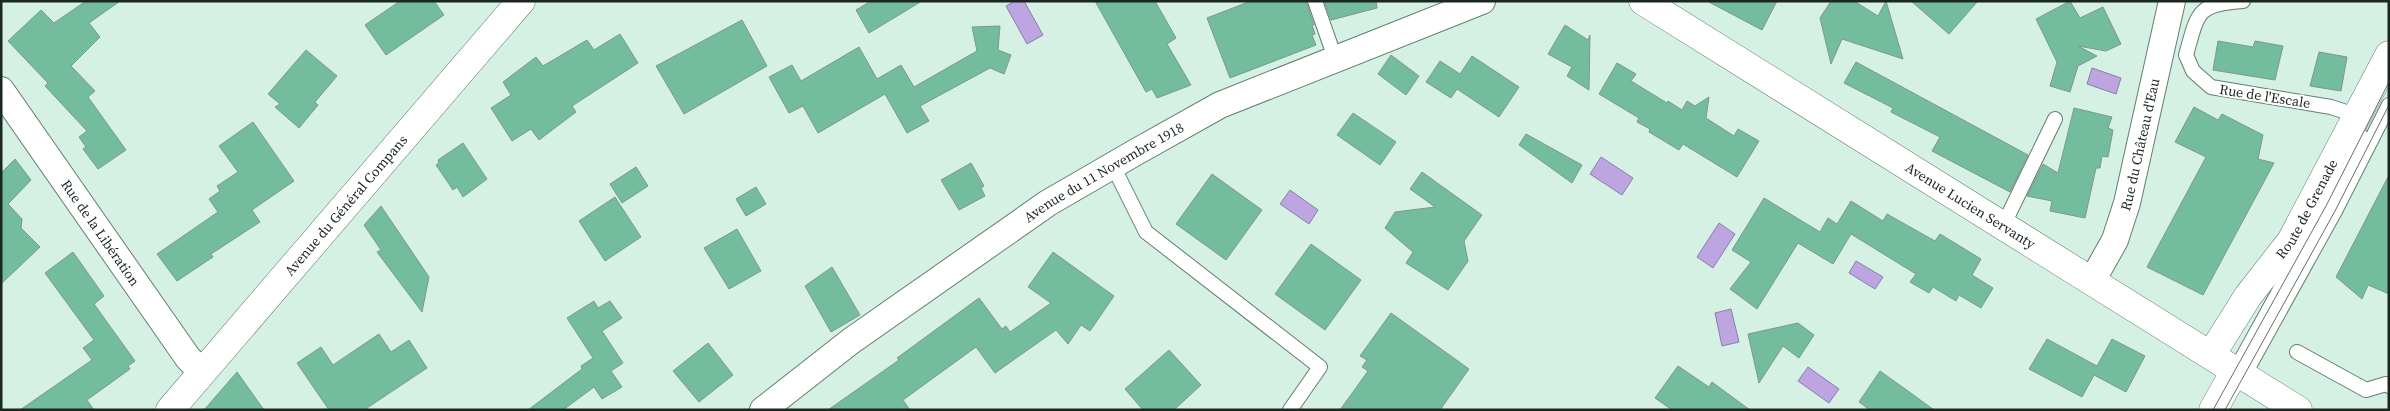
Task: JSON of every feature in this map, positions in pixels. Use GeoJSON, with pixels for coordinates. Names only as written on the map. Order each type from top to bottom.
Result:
{"type":"FeatureCollection","features":[{"type":"Feature","properties":{"kind":"street","name":"Avenue du Général Compans"},"geometry":{"type":"LineString","coordinates":[[170,410],[521,1]]}},
{"type":"Feature","properties":{"kind":"street","name":"Avenue du 11 Novembre 1918"},"geometry":{"type":"LineString","coordinates":[[763,410],[851,341],[1048,203],[1220,105],[1482,1]]}},
{"type":"Feature","properties":{"kind":"street","name":"Avenue Lucien Servanty"},"geometry":{"type":"LineString","coordinates":[[1643,1],[2298,410]]}},
{"type":"Feature","properties":{"kind":"street","name":"Rue du Château d'Eau"},"geometry":{"type":"LineString","coordinates":[[2092,281],[2115,240],[2127,203],[2172,1]]}},
{"type":"Feature","properties":{"kind":"street","name":"Route de Grenade"},"geometry":{"type":"LineString","coordinates":[[2211,355],[2248,296],[2291,241],[2389,55]]}},
{"type":"Feature","properties":{"kind":"street","name":"Rue de la Libération"},"geometry":{"type":"LineString","coordinates":[[1,90],[188,358],[202,372]]}},
{"type":"Feature","properties":{"kind":"street"},"geometry":{"type":"LineString","coordinates":[[2214,410],[2239,374]]}},
{"type":"Feature","properties":{"kind":"street"},"geometry":{"type":"LineString","coordinates":[[2225,410],[2239,374]]}},
{"type":"Feature","properties":{"kind":"lane"},"geometry":{"type":"LineString","coordinates":[[1315,1],[1335,58]]}},
{"type":"Feature","properties":{"kind":"lane","name":"Rue de l'Escale"},"geometry":{"type":"LineString","coordinates":[[2242,1],[2218,3],[2206,8],[2195,22],[2186,55],[2193,71],[2211,87],[2331,107],[2346,112],[2356,119]]}},
{"type":"Feature","properties":{"kind":"lane"},"geometry":{"type":"LineString","coordinates":[[2239,374],[2389,82]]}},
{"type":"Feature","properties":{"kind":"lane"},"geometry":{"type":"LineString","coordinates":[[2239,374],[2335,211],[2389,105]]}},
{"type":"Feature","properties":{"kind":"lane"},"geometry":{"type":"LineString","coordinates":[[2003,226],[2054,119]]}},
{"type":"Feature","properties":{"kind":"lane"},"geometry":{"type":"LineString","coordinates":[[1113,166],[1146,232],[1320,368],[1290,410]]}},
{"type":"Feature","properties":{"kind":"lane"},"geometry":{"type":"LineString","coordinates":[[2296,352],[2366,390],[2386,384],[2389,386]]}},
{"type":"Feature","properties":{"kind":"shaded area"},"geometry":{"type":"Polygon","coordinates":[[[1015,1],[1024,1],[1043,35],[1027,44],[1006,6],[1015,1]]]}},
{"type":"Feature","properties":{"kind":"shaded area"},"geometry":{"type":"Polygon","coordinates":[[[2092,68],[2121,78],[2116,94],[2087,84],[2092,68]]]}},
{"type":"Feature","properties":{"kind":"shaded area"},"geometry":{"type":"Polygon","coordinates":[[[1601,157],[1633,178],[1622,195],[1590,174],[1601,157]]]}},
{"type":"Feature","properties":{"kind":"shaded area"},"geometry":{"type":"Polygon","coordinates":[[[1290,190],[1318,210],[1309,224],[1280,204],[1290,190]]]}},
{"type":"Feature","properties":{"kind":"shaded area"},"geometry":{"type":"Polygon","coordinates":[[[1719,223],[1735,234],[1713,268],[1697,257],[1719,223]]]}},
{"type":"Feature","properties":{"kind":"shaded area"},"geometry":{"type":"Polygon","coordinates":[[[1856,261],[1883,277],[1875,289],[1849,273],[1856,261]]]}},
{"type":"Feature","properties":{"kind":"shaded area"},"geometry":{"type":"Polygon","coordinates":[[[1731,309],[1739,342],[1722,346],[1715,313],[1731,309]]]}},
{"type":"Feature","properties":{"kind":"shaded area"},"geometry":{"type":"Polygon","coordinates":[[[1808,367],[1839,389],[1829,403],[1798,381],[1808,367]]]}},
{"type":"Feature","properties":{"kind":"building"},"geometry":{"type":"Polygon","coordinates":[[[86,1],[120,1],[89,23],[100,37],[71,66],[95,91],[88,97],[126,150],[98,169],[83,149],[86,147],[79,137],[87,131],[45,86],[48,83],[8,41],[41,10],[54,23],[86,1]]]}},
{"type":"Feature","properties":{"kind":"building"},"geometry":{"type":"Polygon","coordinates":[[[400,1],[434,1],[444,15],[386,55],[365,25],[400,1]]]}},
{"type":"Feature","properties":{"kind":"building"},"geometry":{"type":"Polygon","coordinates":[[[871,1],[922,1],[869,33],[856,10],[871,1]]]}},
{"type":"Feature","properties":{"kind":"building"},"geometry":{"type":"Polygon","coordinates":[[[1095,1],[1155,1],[1176,38],[1167,44],[1191,85],[1157,98],[1152,89],[1146,92],[1095,1]]]}},
{"type":"Feature","properties":{"kind":"building"},"geometry":{"type":"Polygon","coordinates":[[[1251,1],[1306,1],[1314,25],[1312,25],[1315,34],[1312,35],[1316,45],[1230,78],[1207,18],[1251,1]]]}},
{"type":"Feature","properties":{"kind":"building"},"geometry":{"type":"Polygon","coordinates":[[[1324,1],[1376,1],[1377,8],[1331,20],[1324,1]]]}},
{"type":"Feature","properties":{"kind":"building"},"geometry":{"type":"Polygon","coordinates":[[[1707,1],[1777,1],[1762,30],[1707,1]]]}},
{"type":"Feature","properties":{"kind":"building"},"geometry":{"type":"Polygon","coordinates":[[[1831,1],[1854,1],[1878,16],[1886,1],[1903,59],[1842,39],[1831,64],[1820,18],[1831,1]]]}},
{"type":"Feature","properties":{"kind":"building"},"geometry":{"type":"Polygon","coordinates":[[[1911,1],[1978,1],[1949,34],[1911,1]]]}},
{"type":"Feature","properties":{"kind":"building"},"geometry":{"type":"Polygon","coordinates":[[[2070,1],[2080,18],[2103,7],[2121,44],[2106,51],[2078,46],[2097,56],[2078,66],[2070,92],[2050,86],[2057,62],[2036,19],[2070,1]]]}},
{"type":"Feature","properties":{"kind":"building"},"geometry":{"type":"Polygon","coordinates":[[[742,20],[767,66],[684,114],[656,66],[742,20]]]}},
{"type":"Feature","properties":{"kind":"building"},"geometry":{"type":"Polygon","coordinates":[[[1565,25],[1588,40],[1590,35],[1589,90],[1567,76],[1572,67],[1548,54],[1565,25]]]}},
{"type":"Feature","properties":{"kind":"building"},"geometry":{"type":"Polygon","coordinates":[[[1000,26],[998,50],[1011,55],[1004,74],[990,68],[920,106],[929,121],[907,133],[885,94],[818,133],[803,106],[789,113],[769,77],[792,65],[801,81],[859,47],[877,79],[901,65],[914,87],[977,51],[972,27],[1000,26]]]}},
{"type":"Feature","properties":{"kind":"building"},"geometry":{"type":"Polygon","coordinates":[[[620,34],[638,63],[572,106],[576,112],[539,140],[531,129],[512,141],[491,108],[511,95],[503,82],[536,57],[543,66],[587,40],[594,50],[620,34]]]}},
{"type":"Feature","properties":{"kind":"building"},"geometry":{"type":"Polygon","coordinates":[[[2218,41],[2253,47],[2255,41],[2283,46],[2275,80],[2213,70],[2218,41]]]}},
{"type":"Feature","properties":{"kind":"building"},"geometry":{"type":"Polygon","coordinates":[[[306,50],[337,76],[315,102],[318,105],[299,128],[275,107],[280,104],[268,94],[306,50]]]}},
{"type":"Feature","properties":{"kind":"building"},"geometry":{"type":"Polygon","coordinates":[[[2319,52],[2347,57],[2341,91],[2310,86],[2319,52]]]}},
{"type":"Feature","properties":{"kind":"building"},"geometry":{"type":"Polygon","coordinates":[[[1391,55],[1419,76],[1406,95],[1378,74],[1391,55]]]}},
{"type":"Feature","properties":{"kind":"building"},"geometry":{"type":"Polygon","coordinates":[[[1472,56],[1519,87],[1499,117],[1457,89],[1451,98],[1426,82],[1440,61],[1460,74],[1472,56]]]}},
{"type":"Feature","properties":{"kind":"building"},"geometry":{"type":"Polygon","coordinates":[[[1856,62],[2028,155],[2010,192],[1932,151],[1940,137],[1891,112],[1893,108],[1844,83],[1856,62]]]}},
{"type":"Feature","properties":{"kind":"building"},"geometry":{"type":"Polygon","coordinates":[[[1617,63],[1636,74],[1631,81],[1682,110],[1687,101],[1695,106],[1709,97],[1706,118],[1734,136],[1738,129],[1759,141],[1737,177],[1683,144],[1679,150],[1649,132],[1650,129],[1637,122],[1639,118],[1599,94],[1617,63]]]}},
{"type":"Feature","properties":{"kind":"building"},"geometry":{"type":"Polygon","coordinates":[[[2194,107],[2218,120],[2222,114],[2263,135],[2258,159],[2274,163],[2203,295],[2147,267],[2206,157],[2175,142],[2194,107]]]}},
{"type":"Feature","properties":{"kind":"building"},"geometry":{"type":"Polygon","coordinates":[[[2074,108],[2112,117],[2108,128],[2113,130],[2108,157],[2102,156],[2100,168],[2096,168],[2085,218],[2050,211],[2052,201],[2027,196],[2043,164],[2058,173],[2074,108]]]}},
{"type":"Feature","properties":{"kind":"building"},"geometry":{"type":"Polygon","coordinates":[[[1353,113],[1396,142],[1380,165],[1337,135],[1353,113]]]}},
{"type":"Feature","properties":{"kind":"building"},"geometry":{"type":"Polygon","coordinates":[[[253,122],[294,181],[252,210],[260,222],[211,254],[213,257],[177,281],[157,254],[218,212],[209,199],[220,191],[217,186],[238,172],[219,146],[253,122]]]}},
{"type":"Feature","properties":{"kind":"building"},"geometry":{"type":"Polygon","coordinates":[[[1526,134],[1582,165],[1572,183],[1519,145],[1526,134]]]}},
{"type":"Feature","properties":{"kind":"building"},"geometry":{"type":"Polygon","coordinates":[[[463,143],[487,179],[463,197],[457,187],[453,190],[436,165],[439,163],[438,160],[463,143]]]}},
{"type":"Feature","properties":{"kind":"building"},"geometry":{"type":"Polygon","coordinates":[[[15,159],[31,180],[8,204],[22,219],[21,228],[40,247],[1,284],[1,173],[15,159]]]}},
{"type":"Feature","properties":{"kind":"building"},"geometry":{"type":"Polygon","coordinates":[[[971,163],[984,186],[981,188],[985,196],[959,210],[941,180],[971,163]]]}},
{"type":"Feature","properties":{"kind":"building"},"geometry":{"type":"Polygon","coordinates":[[[636,167],[648,186],[622,203],[610,184],[636,167]]]}},
{"type":"Feature","properties":{"kind":"building"},"geometry":{"type":"Polygon","coordinates":[[[1422,172],[1482,215],[1464,241],[1468,261],[1448,290],[1406,263],[1413,252],[1385,228],[1395,212],[1435,207],[1410,189],[1422,172]]]}},
{"type":"Feature","properties":{"kind":"building"},"geometry":{"type":"Polygon","coordinates":[[[1212,174],[1262,210],[1226,260],[1176,224],[1212,174]]]}},
{"type":"Feature","properties":{"kind":"building"},"geometry":{"type":"Polygon","coordinates":[[[2389,175],[2389,294],[2368,285],[2362,299],[2336,277],[2389,175]]]}},
{"type":"Feature","properties":{"kind":"building"},"geometry":{"type":"Polygon","coordinates":[[[756,187],[766,204],[746,216],[736,199],[756,187]]]}},
{"type":"Feature","properties":{"kind":"building"},"geometry":{"type":"Polygon","coordinates":[[[615,197],[641,237],[605,261],[579,221],[615,197]]]}},
{"type":"Feature","properties":{"kind":"building"},"geometry":{"type":"Polygon","coordinates":[[[1764,198],[1820,232],[1828,218],[1837,224],[1851,201],[1883,221],[1887,214],[1935,241],[1940,234],[1981,259],[1972,275],[1993,288],[1981,308],[1959,295],[1956,301],[1933,287],[1929,293],[1910,282],[1916,274],[1851,234],[1833,264],[1798,243],[1757,309],[1730,289],[1751,262],[1732,250],[1764,198]]]}},
{"type":"Feature","properties":{"kind":"building"},"geometry":{"type":"Polygon","coordinates":[[[381,206],[429,277],[422,312],[377,252],[381,250],[364,225],[381,206]]]}},
{"type":"Feature","properties":{"kind":"building"},"geometry":{"type":"Polygon","coordinates":[[[737,229],[761,271],[729,289],[704,248],[737,229]]]}},
{"type":"Feature","properties":{"kind":"building"},"geometry":{"type":"Polygon","coordinates":[[[1311,244],[1361,280],[1325,330],[1275,294],[1311,244]]]}},
{"type":"Feature","properties":{"kind":"building"},"geometry":{"type":"Polygon","coordinates":[[[73,252],[104,296],[94,304],[135,361],[128,366],[130,369],[87,400],[94,410],[20,410],[92,360],[83,348],[94,340],[45,273],[73,252]]]}},
{"type":"Feature","properties":{"kind":"building"},"geometry":{"type":"Polygon","coordinates":[[[1053,252],[1114,296],[1090,331],[1081,325],[1068,344],[1056,330],[995,373],[976,347],[903,400],[910,410],[828,410],[899,360],[897,358],[979,298],[1002,329],[1006,326],[1010,332],[1051,303],[1028,287],[1053,252]]]}},
{"type":"Feature","properties":{"kind":"building"},"geometry":{"type":"Polygon","coordinates":[[[832,267],[860,315],[831,332],[805,286],[832,267]]]}},
{"type":"Feature","properties":{"kind":"building"},"geometry":{"type":"Polygon","coordinates":[[[594,301],[598,308],[610,301],[622,318],[602,331],[623,363],[611,371],[622,387],[602,399],[594,387],[563,410],[528,410],[582,369],[581,366],[593,358],[567,318],[594,301]]]}},
{"type":"Feature","properties":{"kind":"building"},"geometry":{"type":"Polygon","coordinates":[[[1391,313],[1469,369],[1440,410],[1340,410],[1368,371],[1362,367],[1367,360],[1360,356],[1391,313]]]}},
{"type":"Feature","properties":{"kind":"building"},"geometry":{"type":"Polygon","coordinates":[[[1798,323],[1814,335],[1799,358],[1783,346],[1759,383],[1748,334],[1798,323]]]}},
{"type":"Feature","properties":{"kind":"building"},"geometry":{"type":"Polygon","coordinates":[[[379,334],[391,352],[409,340],[427,368],[364,410],[329,410],[297,363],[321,347],[333,365],[379,334]]]}},
{"type":"Feature","properties":{"kind":"building"},"geometry":{"type":"Polygon","coordinates":[[[2047,339],[2097,366],[2112,339],[2145,356],[2126,392],[2094,375],[2082,397],[2029,369],[2047,339]]]}},
{"type":"Feature","properties":{"kind":"building"},"geometry":{"type":"Polygon","coordinates":[[[708,343],[733,375],[699,402],[673,371],[708,343]]]}},
{"type":"Feature","properties":{"kind":"building"},"geometry":{"type":"Polygon","coordinates":[[[1169,350],[1201,385],[1174,410],[1143,410],[1125,389],[1169,350]]]}},
{"type":"Feature","properties":{"kind":"building"},"geometry":{"type":"Polygon","coordinates":[[[1678,366],[1709,387],[1712,382],[1750,410],[1672,410],[1655,398],[1678,366]]]}},
{"type":"Feature","properties":{"kind":"building"},"geometry":{"type":"Polygon","coordinates":[[[1880,371],[1934,410],[1870,410],[1859,402],[1880,371]]]}},
{"type":"Feature","properties":{"kind":"building"},"geometry":{"type":"Polygon","coordinates":[[[237,372],[264,410],[204,410],[237,372]]]}},
{"type":"Feature","properties":{"kind":"tram line"},"geometry":{"type":"LineString","coordinates":[[2213,410],[2326,206],[2389,82]]}},
{"type":"Feature","properties":{"kind":"tram line"},"geometry":{"type":"LineString","coordinates":[[2225,410],[2335,211],[2389,105]]}}]}
